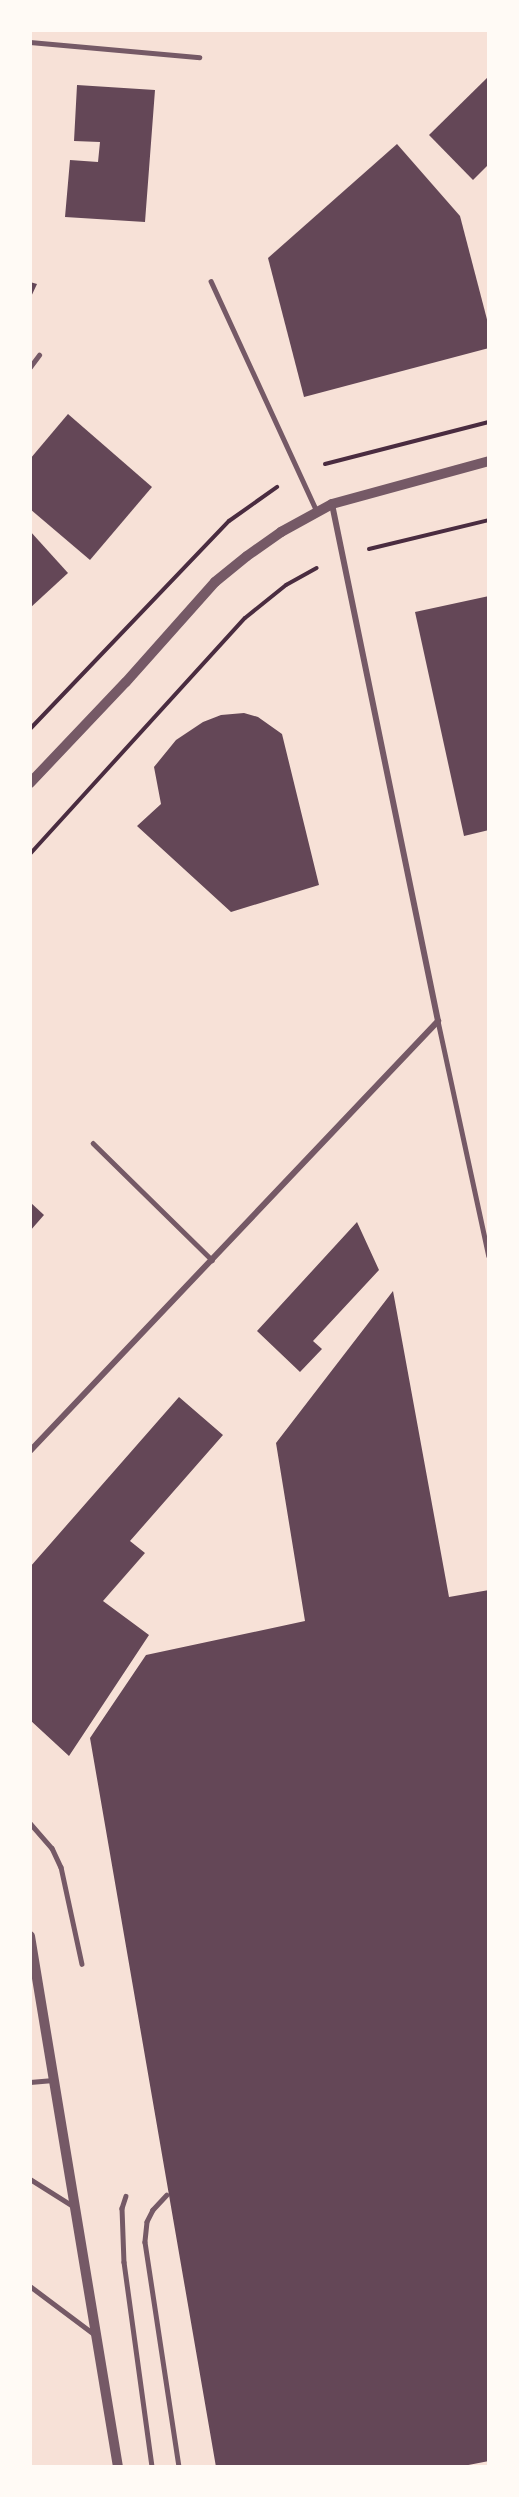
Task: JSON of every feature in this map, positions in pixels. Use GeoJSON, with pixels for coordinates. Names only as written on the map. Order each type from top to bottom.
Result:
{"type":"FeatureCollection","features":[{"type":"Feature","properties":{"kind":"street"},"geometry":{"type":"LineString","coordinates":[[30,783],[126,682],[215,582],[272,538],[332,504],[489,460]]}},
{"type":"Feature","properties":{"kind":"street"},"geometry":{"type":"LineString","coordinates":[[30,1451],[438,1020],[332,504]]}},
{"type":"Feature","properties":{"kind":"street"},"geometry":{"type":"LineString","coordinates":[[30,1936],[94,2334],[118,2467]]}},
{"type":"Feature","properties":{"kind":"lane"},"geometry":{"type":"LineString","coordinates":[[30,42],[199,57]]}},
{"type":"Feature","properties":{"kind":"lane"},"geometry":{"type":"LineString","coordinates":[[211,281],[317,511]]}},
{"type":"Feature","properties":{"kind":"lane"},"geometry":{"type":"LineString","coordinates":[[30,367],[39,355]]}},
{"type":"Feature","properties":{"kind":"lane"},"geometry":{"type":"LineString","coordinates":[[438,1020],[489,1256]]}},
{"type":"Feature","properties":{"kind":"lane"},"geometry":{"type":"LineString","coordinates":[[93,1143],[212,1260]]}},
{"type":"Feature","properties":{"kind":"lane"},"geometry":{"type":"LineString","coordinates":[[30,1823],[52,1848],[61,1867],[70,1900],[82,1964]]}},
{"type":"Feature","properties":{"kind":"lane"},"geometry":{"type":"LineString","coordinates":[[30,2082],[53,2080]]}},
{"type":"Feature","properties":{"kind":"lane"},"geometry":{"type":"LineString","coordinates":[[30,2179],[73,2206]]}},
{"type":"Feature","properties":{"kind":"lane"},"geometry":{"type":"LineString","coordinates":[[167,2195],[153,2210],[147,2222],[145,2242],[179,2467]]}},
{"type":"Feature","properties":{"kind":"lane"},"geometry":{"type":"LineString","coordinates":[[126,2196],[122,2208],[124,2262],[152,2467]]}},
{"type":"Feature","properties":{"kind":"lane"},"geometry":{"type":"LineString","coordinates":[[30,2286],[94,2334]]}},
{"type":"Feature","properties":{"kind":"path"},"geometry":{"type":"LineString","coordinates":[[30,854],[245,618],[286,585],[344,555],[489,520]]}},
{"type":"Feature","properties":{"kind":"building"},"geometry":{"type":"Polygon","coordinates":[[[489,76],[489,164],[473,180],[429,135],[489,76]]]}},
{"type":"Feature","properties":{"kind":"building"},"geometry":{"type":"Polygon","coordinates":[[[77,85],[155,90],[145,222],[65,217],[70,160],[98,162],[100,142],[74,141],[77,85]]]}},
{"type":"Feature","properties":{"kind":"building"},"geometry":{"type":"Polygon","coordinates":[[[397,144],[460,216],[489,327],[489,348],[304,397],[268,258],[397,144]]]}},
{"type":"Feature","properties":{"kind":"building"},"geometry":{"type":"Polygon","coordinates":[[[30,282],[37,284],[30,299],[30,282]]]}},
{"type":"Feature","properties":{"kind":"building"},"geometry":{"type":"Polygon","coordinates":[[[68,414],[152,487],[90,560],[30,509],[30,459],[68,414]]]}},
{"type":"Feature","properties":{"kind":"building"},"geometry":{"type":"Polygon","coordinates":[[[30,531],[68,573],[30,608],[30,531]]]}},
{"type":"Feature","properties":{"kind":"building"},"geometry":{"type":"Polygon","coordinates":[[[489,596],[489,830],[464,836],[415,612],[489,596]]]}},
{"type":"Feature","properties":{"kind":"building"},"geometry":{"type":"Polygon","coordinates":[[[244,713],[258,717],[282,734],[319,885],[231,912],[137,826],[161,804],[154,767],[176,740],[203,722],[221,715],[244,713]]]}},
{"type":"Feature","properties":{"kind":"building"},"geometry":{"type":"Polygon","coordinates":[[[30,1202],[44,1215],[30,1231],[30,1202]]]}},
{"type":"Feature","properties":{"kind":"building"},"geometry":{"type":"Polygon","coordinates":[[[357,1222],[379,1270],[313,1341],[322,1349],[300,1372],[257,1331],[357,1222]]]}},
{"type":"Feature","properties":{"kind":"building"},"geometry":{"type":"Polygon","coordinates":[[[393,1291],[449,1597],[489,1590],[489,2461],[458,2467],[216,2467],[90,1738],[146,1655],[305,1621],[276,1443],[393,1291]]]}},
{"type":"Feature","properties":{"kind":"building"},"geometry":{"type":"Polygon","coordinates":[[[179,1397],[223,1435],[130,1541],[145,1553],[103,1601],[149,1635],[69,1756],[30,1720],[30,1567],[179,1397]]]}}]}
